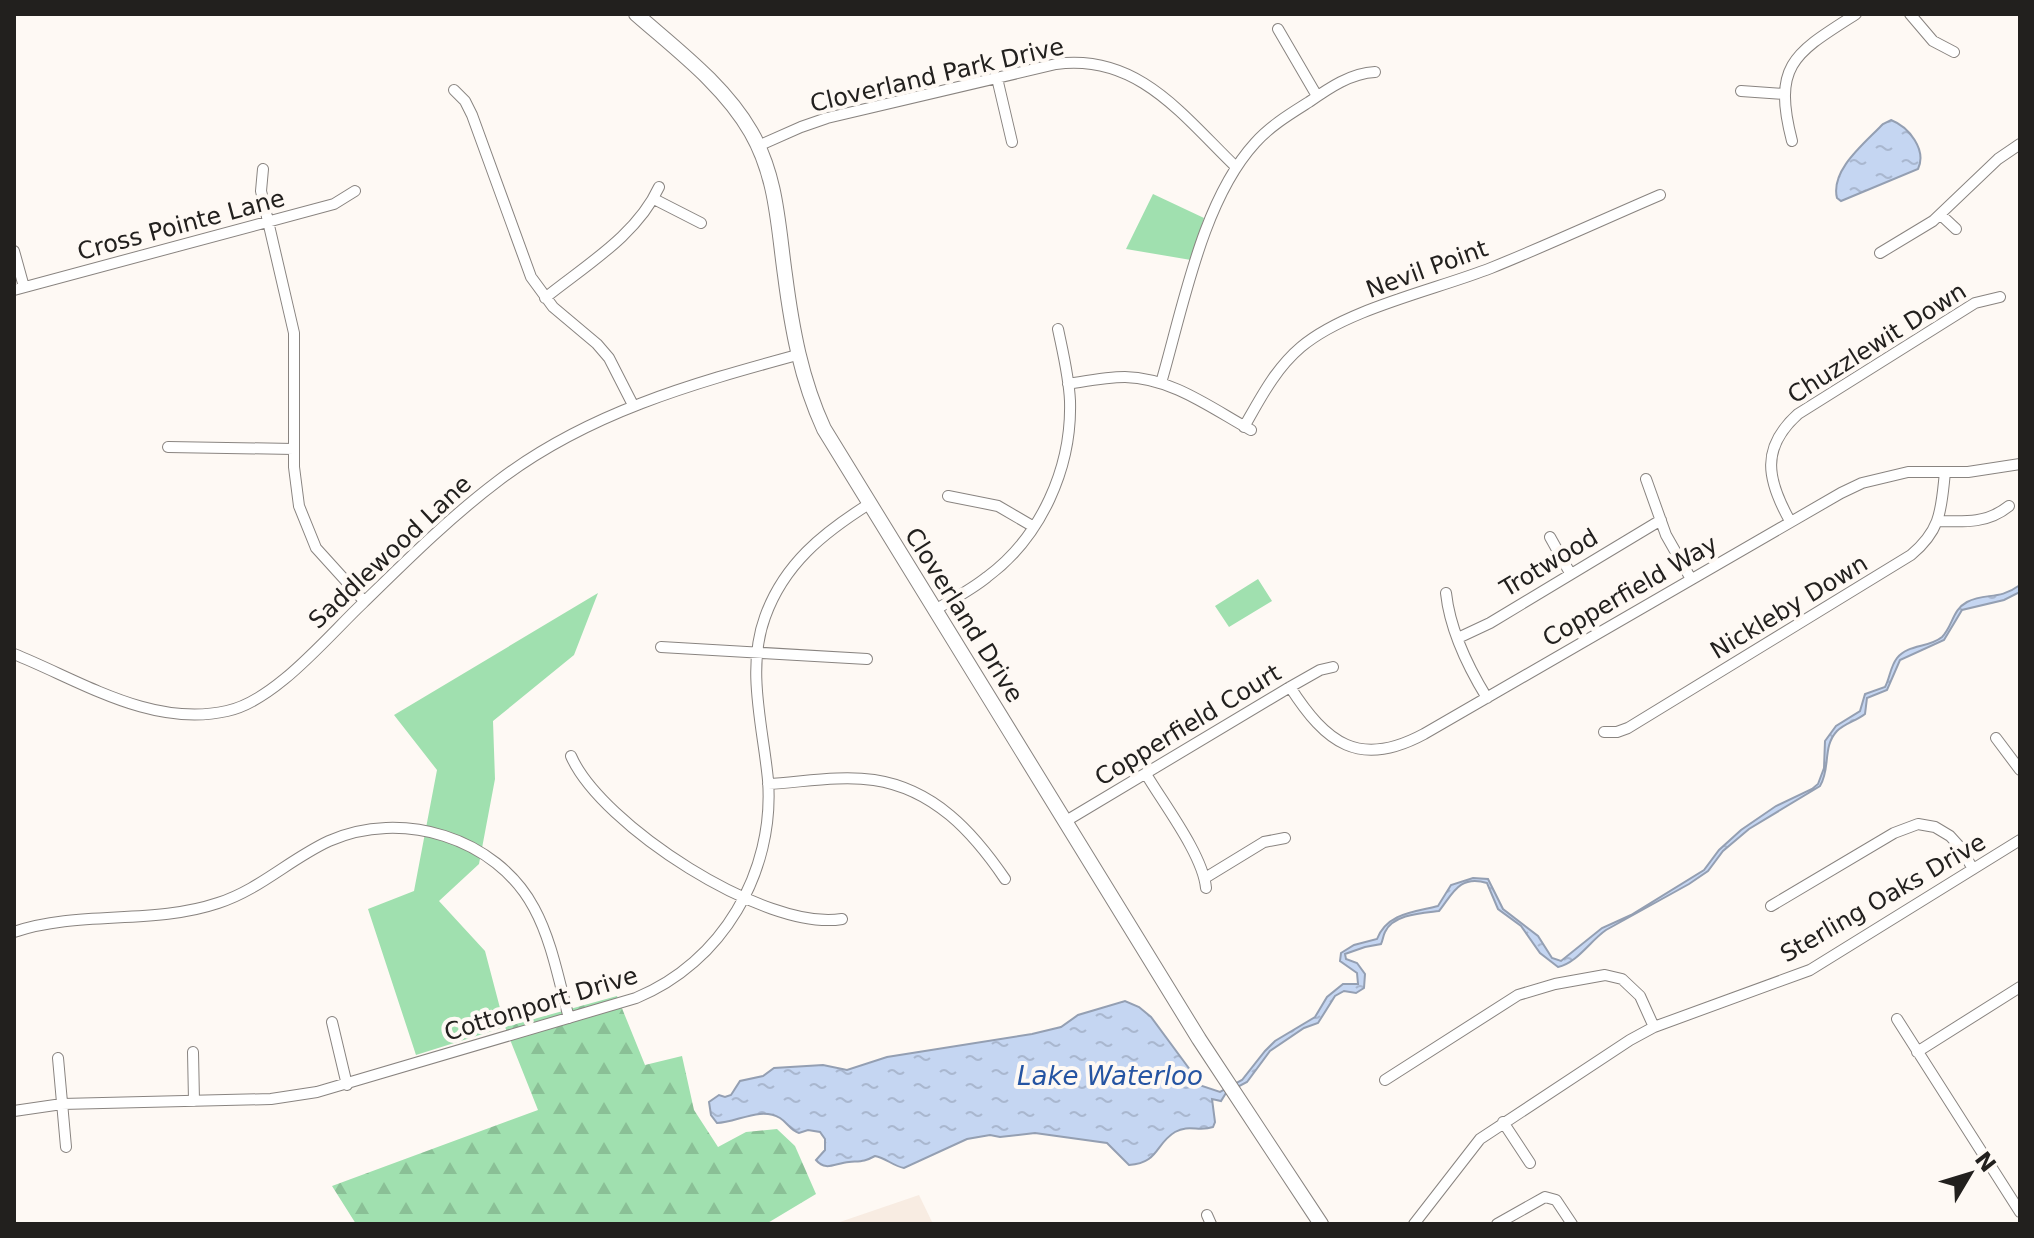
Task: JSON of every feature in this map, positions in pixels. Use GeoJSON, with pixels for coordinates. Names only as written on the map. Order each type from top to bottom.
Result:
{"type":"FeatureCollection","features":[{"type":"Feature","properties":{"kind":"main road","name":"Cloverland Drive"},"geometry":{"type":"LineString","coordinates":[[636,14],[723,94],[758,146],[775,198],[797,355],[824,429],[1223,1075],[1321,1224]]}},
{"type":"Feature","properties":{"kind":"street"},"geometry":{"type":"LineString","coordinates":[[1792,141],[1784,110],[1784,94],[1791,68],[1803,50],[1856,14]]}},
{"type":"Feature","properties":{"kind":"street"},"geometry":{"type":"LineString","coordinates":[[1910,14],[1933,41],[1954,52]]}},
{"type":"Feature","properties":{"kind":"street"},"geometry":{"type":"LineString","coordinates":[[1278,29],[1317,96]]}},
{"type":"Feature","properties":{"kind":"street","name":"Cloverland Park Drive"},"geometry":{"type":"LineString","coordinates":[[758,146],[827,118],[1056,64],[1078,62],[1131,74],[1167,101],[1236,167]]}},
{"type":"Feature","properties":{"kind":"street"},"geometry":{"type":"LineString","coordinates":[[1068,384],[1122,377],[1161,383],[1206,229],[1236,167],[1266,132],[1317,96],[1353,75],[1375,72]]}},
{"type":"Feature","properties":{"kind":"street"},"geometry":{"type":"LineString","coordinates":[[997,78],[1012,142]]}},
{"type":"Feature","properties":{"kind":"street"},"geometry":{"type":"LineString","coordinates":[[454,90],[469,107],[524,262],[545,298],[603,350],[619,374],[633,405]]}},
{"type":"Feature","properties":{"kind":"street"},"geometry":{"type":"LineString","coordinates":[[1741,91],[1784,94]]}},
{"type":"Feature","properties":{"kind":"street"},"geometry":{"type":"LineString","coordinates":[[1880,253],[1941,215],[1998,159],[2020,144]]}},
{"type":"Feature","properties":{"kind":"street"},"geometry":{"type":"LineString","coordinates":[[263,169],[260,188],[294,333],[296,495],[312,543],[364,601]]}},
{"type":"Feature","properties":{"kind":"street"},"geometry":{"type":"LineString","coordinates":[[545,298],[626,233],[654,199],[659,187]]}},
{"type":"Feature","properties":{"kind":"street","name":"Cross Pointe Lane"},"geometry":{"type":"LineString","coordinates":[[19,289],[338,203],[355,191]]}},
{"type":"Feature","properties":{"kind":"street","name":"Nevil Point"},"geometry":{"type":"LineString","coordinates":[[1161,383],[1247,428],[1283,365],[1322,333],[1355,317],[1491,268],[1660,195]]}},
{"type":"Feature","properties":{"kind":"street"},"geometry":{"type":"LineString","coordinates":[[654,199],[701,223]]}},
{"type":"Feature","properties":{"kind":"street"},"geometry":{"type":"LineString","coordinates":[[1941,215],[1956,229]]}},
{"type":"Feature","properties":{"kind":"street"},"geometry":{"type":"LineString","coordinates":[[14,251],[19,289]]}},
{"type":"Feature","properties":{"kind":"street","name":"Chuzzlewit Down"},"geometry":{"type":"LineString","coordinates":[[1790,521],[1781,505],[1770,466],[1773,445],[1788,423],[1975,303],[2000,297]]}},
{"type":"Feature","properties":{"kind":"street"},"geometry":{"type":"LineString","coordinates":[[935,610],[990,576],[1020,546],[1054,489],[1064,458],[1070,414],[1058,329]]}},
{"type":"Feature","properties":{"kind":"street","name":"Saddlewood Lane"},"geometry":{"type":"LineString","coordinates":[[14,654],[135,705],[180,714],[219,713],[243,707],[270,690],[461,510],[515,468],[588,424],[633,405],[689,385],[797,355]]}},
{"type":"Feature","properties":{"kind":"street"},"geometry":{"type":"LineString","coordinates":[[168,447],[294,449]]}},
{"type":"Feature","properties":{"kind":"street","name":"Copperfield Way"},"geometry":{"type":"LineString","coordinates":[[1290,687],[1309,716],[1335,739],[1353,747],[1381,751],[1414,740],[1790,521],[1862,483],[1908,472],[1986,470],[2020,464]]}},
{"type":"Feature","properties":{"kind":"street"},"geometry":{"type":"LineString","coordinates":[[1945,472],[1939,521],[1985,520],[1997,516],[2009,506]]}},
{"type":"Feature","properties":{"kind":"street"},"geometry":{"type":"LineString","coordinates":[[1646,479],[1670,543],[1691,579]]}},
{"type":"Feature","properties":{"kind":"street"},"geometry":{"type":"LineString","coordinates":[[948,496],[998,506],[1034,527]]}},
{"type":"Feature","properties":{"kind":"street","name":"Cottonport Drive"},"geometry":{"type":"LineString","coordinates":[[14,1111],[62,1104],[271,1099],[347,1085],[636,998],[671,981],[714,942],[744,898],[763,852],[768,784],[758,690],[758,653],[765,618],[791,567],[825,534],[869,504]]}},
{"type":"Feature","properties":{"kind":"street","name":"Trotwood"},"geometry":{"type":"LineString","coordinates":[[1458,638],[1490,623],[1661,520]]}},
{"type":"Feature","properties":{"kind":"street","name":"Nickleby Down"},"geometry":{"type":"LineString","coordinates":[[1604,732],[1628,728],[1905,559],[1927,539],[1939,521]]}},
{"type":"Feature","properties":{"kind":"street"},"geometry":{"type":"LineString","coordinates":[[1550,537],[1570,573]]}},
{"type":"Feature","properties":{"kind":"street"},"geometry":{"type":"LineString","coordinates":[[1446,593],[1448,611],[1458,638],[1487,698]]}},
{"type":"Feature","properties":{"kind":"street"},"geometry":{"type":"LineString","coordinates":[[661,647],[867,659]]}},
{"type":"Feature","properties":{"kind":"street","name":"Copperfield Court"},"geometry":{"type":"LineString","coordinates":[[1066,821],[1290,687],[1320,670],[1333,667]]}},
{"type":"Feature","properties":{"kind":"street"},"geometry":{"type":"LineString","coordinates":[[1996,738],[2020,770]]}},
{"type":"Feature","properties":{"kind":"street"},"geometry":{"type":"LineString","coordinates":[[571,756],[585,782],[626,824],[666,853],[744,898],[818,920],[842,919]]}},
{"type":"Feature","properties":{"kind":"street"},"geometry":{"type":"LineString","coordinates":[[1146,774],[1195,855],[1205,883],[1264,842],[1285,838]]}},
{"type":"Feature","properties":{"kind":"street"},"geometry":{"type":"LineString","coordinates":[[768,784],[862,779],[892,784],[916,793],[942,807],[964,826],[1005,879]]}},
{"type":"Feature","properties":{"kind":"street"},"geometry":{"type":"LineString","coordinates":[[1771,906],[1894,833],[1918,824],[1935,827],[1950,836],[1973,869]]}},
{"type":"Feature","properties":{"kind":"street"},"geometry":{"type":"LineString","coordinates":[[14,932],[54,923],[212,905],[247,890],[301,856],[346,834],[375,828],[411,828],[457,841],[483,853],[521,888],[539,919],[569,1018]]}},
{"type":"Feature","properties":{"kind":"street","name":"Sterling Oaks Drive"},"geometry":{"type":"LineString","coordinates":[[1414,1224],[1471,1148],[1503,1122],[1654,1027],[1810,970],[2020,840]]}},
{"type":"Feature","properties":{"kind":"street"},"geometry":{"type":"LineString","coordinates":[[1385,1080],[1518,995],[1555,984],[1605,975],[1622,979],[1640,996],[1654,1027]]}},
{"type":"Feature","properties":{"kind":"street"},"geometry":{"type":"LineString","coordinates":[[1917,1052],[2020,987]]}},
{"type":"Feature","properties":{"kind":"street"},"geometry":{"type":"LineString","coordinates":[[1897,1019],[2020,1212]]}},
{"type":"Feature","properties":{"kind":"street"},"geometry":{"type":"LineString","coordinates":[[332,1022],[347,1085]]}},
{"type":"Feature","properties":{"kind":"street"},"geometry":{"type":"LineString","coordinates":[[193,1052],[194,1101]]}},
{"type":"Feature","properties":{"kind":"street"},"geometry":{"type":"LineString","coordinates":[[58,1058],[66,1147]]}},
{"type":"Feature","properties":{"kind":"street"},"geometry":{"type":"LineString","coordinates":[[1503,1122],[1530,1163]]}},
{"type":"Feature","properties":{"kind":"street"},"geometry":{"type":"LineString","coordinates":[[1497,1224],[1545,1197],[1556,1200],[1572,1224]]}},
{"type":"Feature","properties":{"kind":"shaded area"},"geometry":{"type":"Polygon","coordinates":[[[919,1195],[933,1224],[834,1224],[919,1195]]]}},
{"type":"Feature","properties":{"kind":"green space"},"geometry":{"type":"Polygon","coordinates":[[[1153,194],[1204,218],[1191,260],[1126,249],[1153,194]]]}},
{"type":"Feature","properties":{"kind":"green space"},"geometry":{"type":"Polygon","coordinates":[[[1258,579],[1272,601],[1229,627],[1215,606],[1258,579]]]}},
{"type":"Feature","properties":{"kind":"green space"},"geometry":{"type":"Polygon","coordinates":[[[598,593],[574,655],[493,721],[495,779],[479,864],[439,901],[485,951],[505,1027],[416,1055],[368,909],[414,891],[437,770],[394,715],[598,593]]]}},
{"type":"Feature","properties":{"kind":"green space"},"geometry":{"type":"Polygon","coordinates":[[[617,996],[645,1065],[682,1056],[694,1110],[718,1147],[746,1132],[777,1129],[795,1146],[816,1194],[766,1224],[356,1224],[332,1186],[538,1110],[505,1027],[617,996]]]}},
{"type":"Feature","properties":{"kind":"water"},"geometry":{"type":"Polygon","coordinates":[[[1891,120],[1915,140],[1920,154],[1918,169],[1841,201],[1837,198],[1836,188],[1844,167],[1883,124],[1891,120]]]}},
{"type":"Feature","properties":{"kind":"water","name":"Lake Waterloo"},"geometry":{"type":"Polygon","coordinates":[[[2020,585],[2020,592],[2004,600],[1962,610],[1944,640],[1900,660],[1887,690],[1867,698],[1865,714],[1840,728],[1832,737],[1820,786],[1749,829],[1723,851],[1708,871],[1689,884],[1606,930],[1577,956],[1558,967],[1540,953],[1521,926],[1498,909],[1487,883],[1470,881],[1463,884],[1439,911],[1401,918],[1389,926],[1381,944],[1345,954],[1346,959],[1357,963],[1365,974],[1364,988],[1356,993],[1344,991],[1335,996],[1318,1023],[1304,1028],[1270,1051],[1247,1082],[1226,1093],[1221,1101],[1212,1099],[1213,1127],[1175,1132],[1151,1157],[1139,1164],[1129,1165],[1107,1143],[1035,1133],[967,1139],[904,1168],[875,1156],[862,1161],[823,1166],[816,1160],[825,1150],[825,1139],[820,1132],[808,1130],[799,1133],[772,1115],[756,1114],[717,1123],[711,1115],[709,1102],[719,1095],[731,1095],[740,1081],[763,1076],[774,1068],[823,1065],[847,1070],[887,1057],[1061,1027],[1078,1015],[1125,1001],[1151,1017],[1202,1086],[1220,1092],[1242,1080],[1275,1041],[1315,1017],[1327,997],[1343,984],[1358,984],[1357,973],[1340,961],[1341,953],[1354,945],[1377,939],[1394,919],[1438,906],[1451,885],[1473,878],[1488,879],[1503,909],[1538,936],[1552,958],[1561,961],[1602,928],[1631,915],[1704,870],[1719,850],[1741,830],[1776,806],[1812,789],[1818,784],[1824,768],[1825,741],[1836,726],[1860,711],[1865,694],[1885,687],[1897,658],[1907,650],[1942,637],[1958,609],[1967,602],[1999,595],[2020,585]]]}}]}
